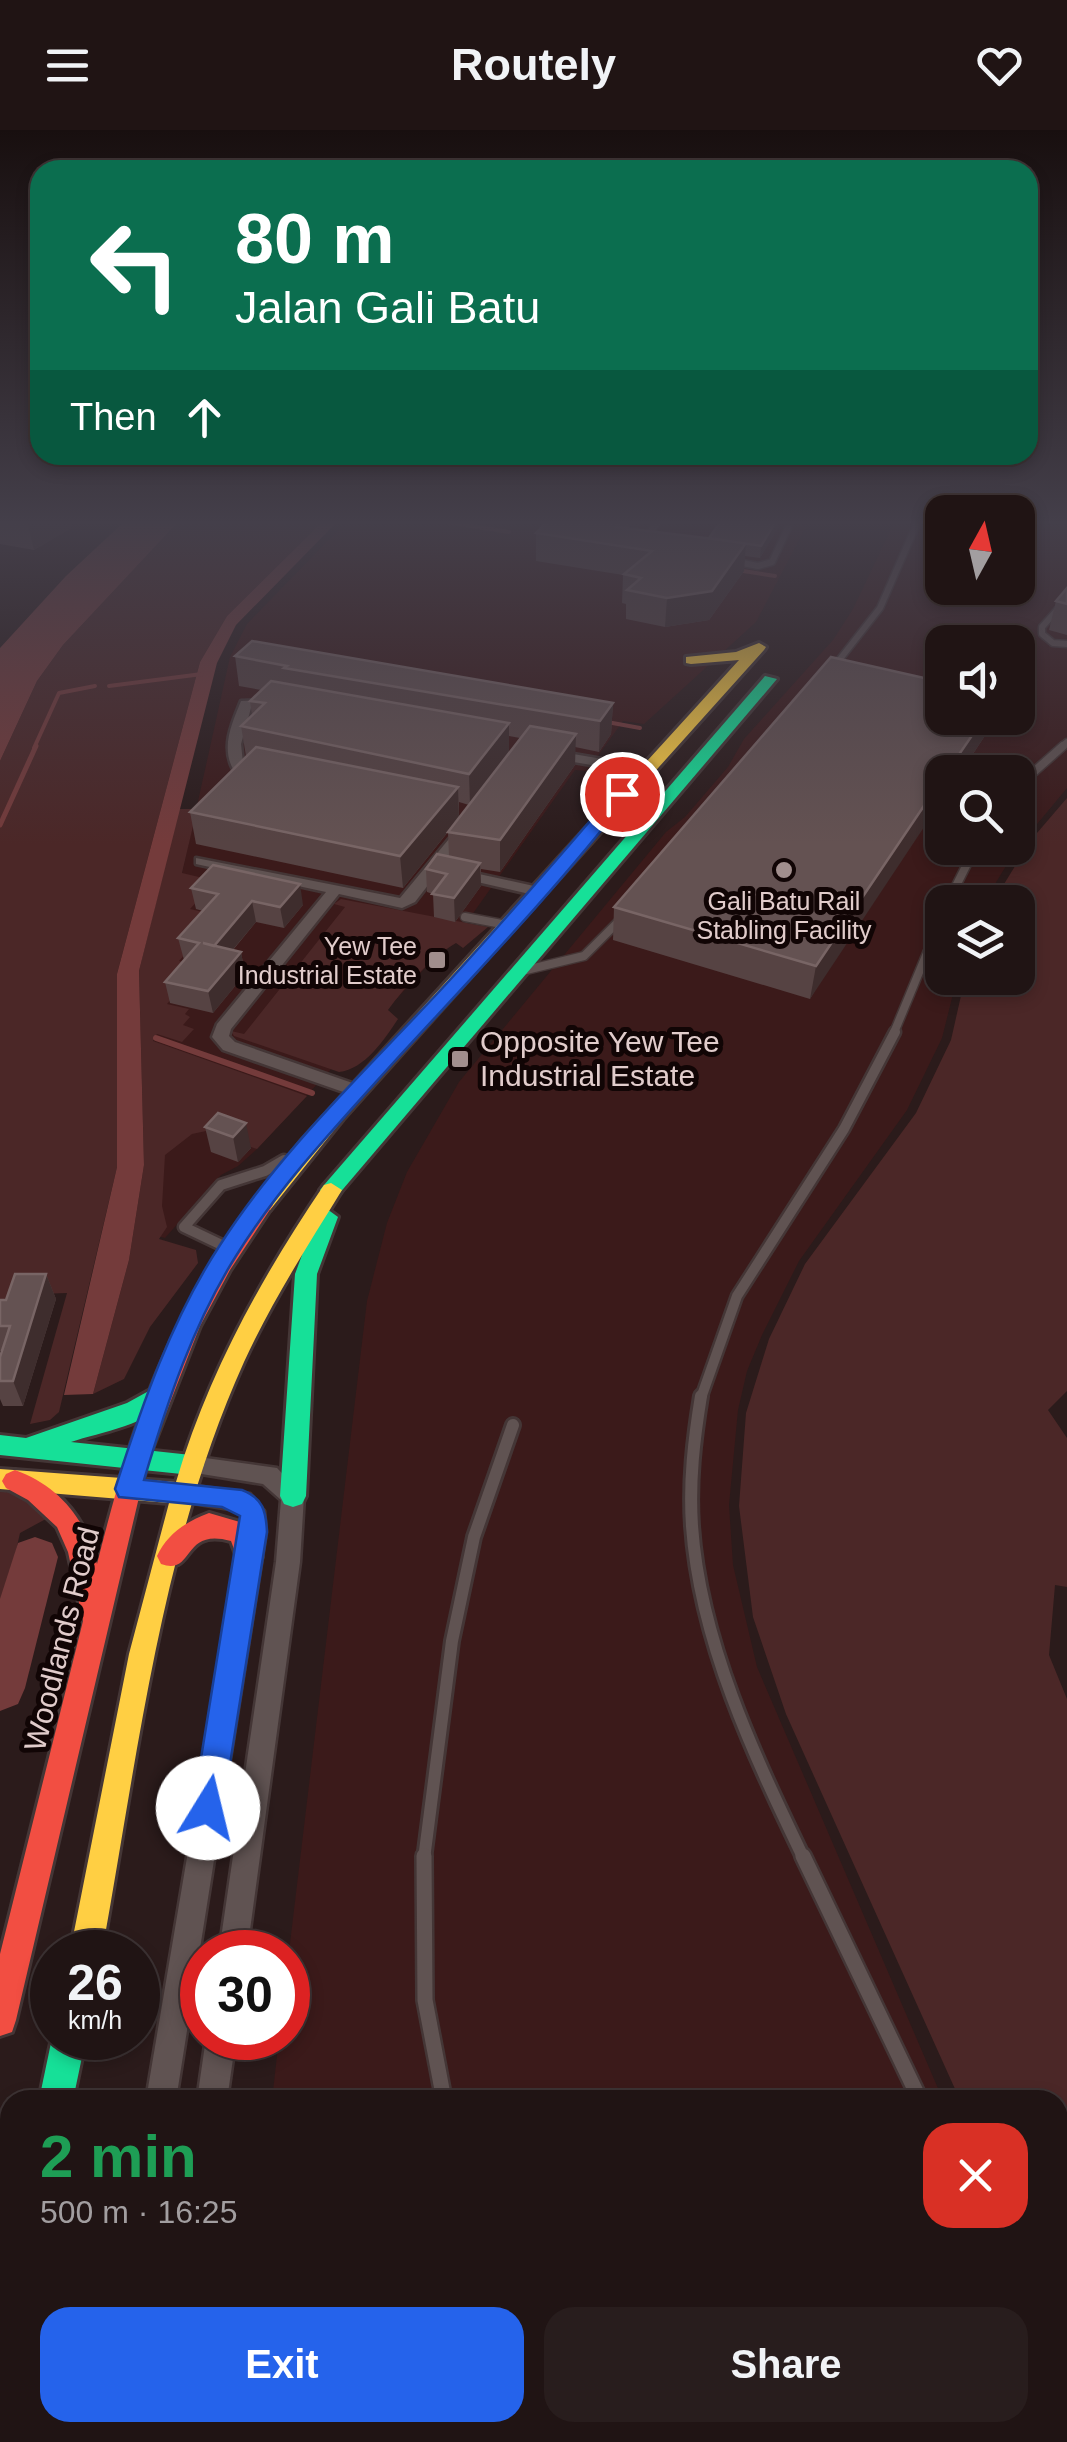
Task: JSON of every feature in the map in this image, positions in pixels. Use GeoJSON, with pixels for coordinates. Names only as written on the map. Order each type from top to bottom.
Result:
{"type":"FeatureCollection","features":[{"type":"Feature","properties":{"kind":"main road","name":"Woodlands Road"},"geometry":{"type":"LineString","coordinates":[[0,2020],[136,1459],[179,1342],[229,1248],[304,1148],[355,1090],[508,925],[681,727],[759,647],[739,656],[687,663],[700,692],[700,707]]}},
{"type":"Feature","properties":{"kind":"main road"},"geometry":{"type":"LineString","coordinates":[[91,1930],[191,1465],[232,1358],[270,1281],[300,1230],[355,1158],[770,679]]}},
{"type":"Feature","properties":{"kind":"main road"},"geometry":{"type":"LineString","coordinates":[[681,727],[710,723],[718,729],[718,738]]}},
{"type":"Feature","properties":{"kind":"main road"},"geometry":{"type":"LineString","coordinates":[[293,1496],[306,1274],[313,1247],[355,1158]]}},
{"type":"Feature","properties":{"kind":"main road"},"geometry":{"type":"LineString","coordinates":[[97,1424],[129,1399],[179,1342]]}},
{"type":"Feature","properties":{"kind":"main road"},"geometry":{"type":"LineString","coordinates":[[25,1448],[136,1410],[156,1398]]}},
{"type":"Feature","properties":{"kind":"main road"},"geometry":{"type":"LineString","coordinates":[[0,1445],[191,1465]]}},
{"type":"Feature","properties":{"kind":"main road"},"geometry":{"type":"LineString","coordinates":[[8,1480],[184,1494]]}},
{"type":"Feature","properties":{"kind":"main road"},"geometry":{"type":"LineString","coordinates":[[8,1480],[46,1492],[73,1522],[96,1624]]}},
{"type":"Feature","properties":{"kind":"main road"},"geometry":{"type":"LineString","coordinates":[[168,1560],[189,1532],[205,1524],[224,1523],[241,1533],[248,1557]]}},
{"type":"Feature","properties":{"kind":"main road"},"geometry":{"type":"LineString","coordinates":[[58,2090],[64,2060]]}},
{"type":"Feature","properties":{"kind":"street"},"geometry":{"type":"LineString","coordinates":[[275,774],[238,766],[232,758],[246,704],[259,701],[297,708]]}},
{"type":"Feature","properties":{"kind":"street"},"geometry":{"type":"LineString","coordinates":[[542,752],[643,770]]}},
{"type":"Feature","properties":{"kind":"street"},"geometry":{"type":"LineString","coordinates":[[200,861],[402,903],[410,899],[476,814]]}},
{"type":"Feature","properties":{"kind":"street"},"geometry":{"type":"LineString","coordinates":[[434,868],[538,891]]}},
{"type":"Feature","properties":{"kind":"street"},"geometry":{"type":"LineString","coordinates":[[334,890],[223,1028],[220,1037],[229,1046],[355,1090]]}},
{"type":"Feature","properties":{"kind":"street"},"geometry":{"type":"LineString","coordinates":[[191,1465],[269,1475],[293,1496],[288,1562],[236,1930]]}},
{"type":"Feature","properties":{"kind":"street"},"geometry":{"type":"LineString","coordinates":[[163,2090],[253,1512],[242,1501],[184,1494]]}},
{"type":"Feature","properties":{"kind":"street"},"geometry":{"type":"LineString","coordinates":[[213,2090],[217,2060]]}},
{"type":"Feature","properties":{"kind":"lane"},"geometry":{"type":"LineString","coordinates":[[826,676],[863,629]]}},
{"type":"Feature","properties":{"kind":"lane"},"geometry":{"type":"LineString","coordinates":[[1042,629],[1042,634],[1053,643],[1067,644]]}},
{"type":"Feature","properties":{"kind":"lane"},"geometry":{"type":"LineString","coordinates":[[1035,771],[1067,742]]}},
{"type":"Feature","properties":{"kind":"lane"},"geometry":{"type":"LineString","coordinates":[[512,974],[584,956],[596,948],[634,903]]}},
{"type":"Feature","properties":{"kind":"lane"},"geometry":{"type":"LineString","coordinates":[[465,917],[508,925]]}},
{"type":"Feature","properties":{"kind":"lane"},"geometry":{"type":"LineString","coordinates":[[915,2090],[753,1752],[726,1685],[698,1582],[690,1518],[691,1462],[700,1394],[726,1318],[756,1261],[871,1084],[925,965]]}},
{"type":"Feature","properties":{"kind":"lane"},"geometry":{"type":"LineString","coordinates":[[229,1248],[184,1227],[221,1185],[265,1172],[304,1148]]}},
{"type":"Feature","properties":{"kind":"lane"},"geometry":{"type":"LineString","coordinates":[[442,2090],[424,2000],[423,1863],[456,1624],[474,1538],[513,1425]]}},
{"type":"Feature","properties":{"kind":"shaded area"},"geometry":{"type":"Polygon","coordinates":[[[18,629],[78,629],[37,681],[0,761],[0,648],[18,629]]]}},
{"type":"Feature","properties":{"kind":"shaded area"},"geometry":{"type":"Polygon","coordinates":[[[78,629],[219,629],[200,662],[117,974],[117,1167],[59,1412],[50,1420],[30,1424],[67,1293],[10,1295],[0,1302],[0,761],[37,681],[78,629]]]}},
{"type":"Feature","properties":{"kind":"shaded area"},"geometry":{"type":"Polygon","coordinates":[[[219,629],[234,629],[217,663],[139,971],[144,1165],[129,1260],[93,1394],[64,1395],[117,1167],[117,974],[200,662],[219,629]]]}},
{"type":"Feature","properties":{"kind":"shaded area","name":"Yew Tee Industrial Estate"},"geometry":{"type":"Polygon","coordinates":[[[244,629],[748,629],[644,724],[623,721],[587,771],[575,770],[464,926],[257,1149],[221,1175],[165,1238],[142,1232],[153,1041],[162,1024],[157,986],[230,657],[244,629]]]}},
{"type":"Feature","properties":{"kind":"shaded area"},"geometry":{"type":"Polygon","coordinates":[[[840,629],[925,629],[925,735],[1035,735],[1035,629],[1067,629],[1067,788],[1035,827],[1035,755],[925,755],[925,865],[1007,865],[994,885],[925,885],[925,995],[953,995],[942,1038],[907,1110],[799,1261],[762,1335],[747,1371],[738,1410],[729,1505],[733,1565],[757,1667],[939,2090],[273,2090],[277,2060],[310,2060],[310,1930],[292,1930],[367,1301],[387,1223],[407,1172],[459,1082],[666,832],[685,817],[728,767],[744,739],[840,629]]]}},
{"type":"Feature","properties":{"kind":"shaded area"},"geometry":{"type":"Polygon","coordinates":[[[1067,798],[1067,1391],[1048,1410],[1067,1438],[1067,1587],[1055,1585],[1049,1655],[1067,1699],[1067,2090],[955,2090],[786,1714],[753,1617],[739,1506],[746,1413],[769,1339],[805,1264],[916,1113],[951,1040],[961,995],[1035,995],[1035,885],[1003,885],[1016,865],[1035,865],[1035,835],[1067,798]]]}},
{"type":"Feature","properties":{"kind":"shaded area"},"geometry":{"type":"Polygon","coordinates":[[[179,809],[197,809],[182,873],[216,881],[190,909],[233,919],[213,923],[179,961],[199,966],[167,1004],[189,1009],[185,1014],[190,1017],[183,1025],[194,1029],[182,1042],[157,1034],[153,1041],[307,1096],[257,1149],[206,1131],[192,1134],[165,1155],[162,1206],[167,1227],[159,1239],[196,1250],[198,1263],[150,1327],[124,1379],[93,1394],[129,1260],[144,1165],[139,971],[179,809]]]}},
{"type":"Feature","properties":{"kind":"shaded area"},"geometry":{"type":"Polygon","coordinates":[[[341,899],[488,927],[463,948],[456,943],[446,949],[419,973],[388,1010],[398,1019],[387,1036],[348,1070],[339,1072],[234,1036],[231,1031],[244,1034],[345,907],[334,904],[341,899]]]}},
{"type":"Feature","properties":{"kind":"shaded area"},"geometry":{"type":"Polygon","coordinates":[[[0,1488],[55,1514],[20,1533],[15,1555],[25,1555],[0,1645],[0,1488]]]}},
{"type":"Feature","properties":{"kind":"building"},"geometry":{"type":"Polygon","coordinates":[[[252,641],[613,703],[600,721],[284,668],[287,666],[235,656],[252,641]]]}},
{"type":"Feature","properties":{"kind":"building","name":"Gali Batu Rail Stabling Facility"},"geometry":{"type":"Polygon","coordinates":[[[831,657],[925,678],[925,735],[972,735],[959,755],[925,755],[925,804],[816,966],[614,907],[831,657]]]}},
{"type":"Feature","properties":{"kind":"building"},"geometry":{"type":"Polygon","coordinates":[[[271,681],[509,723],[469,774],[241,726],[265,703],[250,701],[271,681]]]}},
{"type":"Feature","properties":{"kind":"building"},"geometry":{"type":"Polygon","coordinates":[[[530,726],[576,734],[500,840],[448,832],[530,726]]]}},
{"type":"Feature","properties":{"kind":"building"},"geometry":{"type":"Polygon","coordinates":[[[256,747],[458,787],[400,856],[190,812],[256,747]]]}},
{"type":"Feature","properties":{"kind":"building"},"geometry":{"type":"Polygon","coordinates":[[[437,854],[480,863],[454,898],[432,894],[447,874],[426,869],[437,854]]]}},
{"type":"Feature","properties":{"kind":"building"},"geometry":{"type":"Polygon","coordinates":[[[213,865],[300,884],[280,907],[252,901],[214,946],[241,952],[208,991],[165,982],[199,943],[178,938],[218,894],[191,888],[213,865]]]}},
{"type":"Feature","properties":{"kind":"building"},"geometry":{"type":"Polygon","coordinates":[[[218,1113],[246,1123],[233,1137],[205,1127],[218,1113]]]}},
{"type":"Feature","properties":{"kind":"building"},"geometry":{"type":"Polygon","coordinates":[[[15,1274],[46,1274],[13,1381],[0,1381],[0,1357],[10,1326],[0,1326],[0,1300],[6,1300],[15,1274]]]}},
{"type":"Feature","properties":{"kind":"waterway"},"geometry":{"type":"LineString","coordinates":[[109,686],[202,674]]}},
{"type":"Feature","properties":{"kind":"waterway"},"geometry":{"type":"LineString","coordinates":[[34,748],[59,693],[95,686]]}},
{"type":"Feature","properties":{"kind":"waterway"},"geometry":{"type":"LineString","coordinates":[[607,722],[640,728]]}},
{"type":"Feature","properties":{"kind":"waterway"},"geometry":{"type":"LineString","coordinates":[[0,825],[36,746]]}},
{"type":"Feature","properties":{"kind":"waterway"},"geometry":{"type":"LineString","coordinates":[[156,1038],[312,1093]]}},
{"type":"Feature","properties":{"kind":"waterway"},"geometry":{"type":"LineString","coordinates":[[0,1688],[35,1557]]}},
{"type":"Feature","properties":{"kind":"traffic: fast"},"geometry":{"type":"LineString","coordinates":[[331,1190],[770,679]]}},
{"type":"Feature","properties":{"kind":"traffic: fast"},"geometry":{"type":"LineString","coordinates":[[293,1496],[306,1274],[327,1217]]}},
{"type":"Feature","properties":{"kind":"traffic: fast"},"geometry":{"type":"LineString","coordinates":[[25,1448],[136,1410],[156,1397]]}},
{"type":"Feature","properties":{"kind":"traffic: fast"},"geometry":{"type":"LineString","coordinates":[[0,1445],[191,1465]]}},
{"type":"Feature","properties":{"kind":"traffic: fast"},"geometry":{"type":"LineString","coordinates":[[58,2090],[64,2060]]}},
{"type":"Feature","properties":{"kind":"traffic: slow"},"geometry":{"type":"LineString","coordinates":[[691,660],[739,656],[759,647]]}},
{"type":"Feature","properties":{"kind":"traffic: slow"},"geometry":{"type":"LineString","coordinates":[[262,1205],[336,1115],[759,647]]}},
{"type":"Feature","properties":{"kind":"traffic: slow"},"geometry":{"type":"LineString","coordinates":[[90,1930],[143,1654],[166,1555],[195,1458],[231,1364],[276,1274],[331,1190]]}},
{"type":"Feature","properties":{"kind":"traffic: slow"},"geometry":{"type":"LineString","coordinates":[[0,1479],[183,1493]]}},
{"type":"Feature","properties":{"kind":"traffic: jam"},"geometry":{"type":"LineString","coordinates":[[0,2020],[136,1459],[188,1326],[222,1264],[262,1205]]}},
{"type":"Feature","properties":{"kind":"traffic: jam"},"geometry":{"type":"LineString","coordinates":[[15,1481],[54,1506],[75,1535],[94,1615]]}},
{"type":"Feature","properties":{"kind":"traffic: jam"},"geometry":{"type":"LineString","coordinates":[[170,1556],[193,1531],[209,1524],[241,1533],[249,1557]]}},
{"type":"Feature","properties":{"kind":"place","name":"Gali Batu Rail Stabling Facility"},"geometry":{"type":"Point","coordinates":[784,870]}},
{"type":"Feature","properties":{"kind":"place","name":"Yew Tee Industrial Estate"},"geometry":{"type":"Point","coordinates":[437,960]}},
{"type":"Feature","properties":{"kind":"place","name":"Opposite Yew Tee Industrial Estate"},"geometry":{"type":"Point","coordinates":[460,1059]}},
{"type":"Feature","properties":{"kind":"route"},"geometry":{"type":"LineString","coordinates":[[208,1808],[254,1532],[253,1512],[242,1501],[222,1496],[128,1489],[156,1398],[179,1342],[229,1248],[304,1148],[465,974],[622,794]]}}]}
